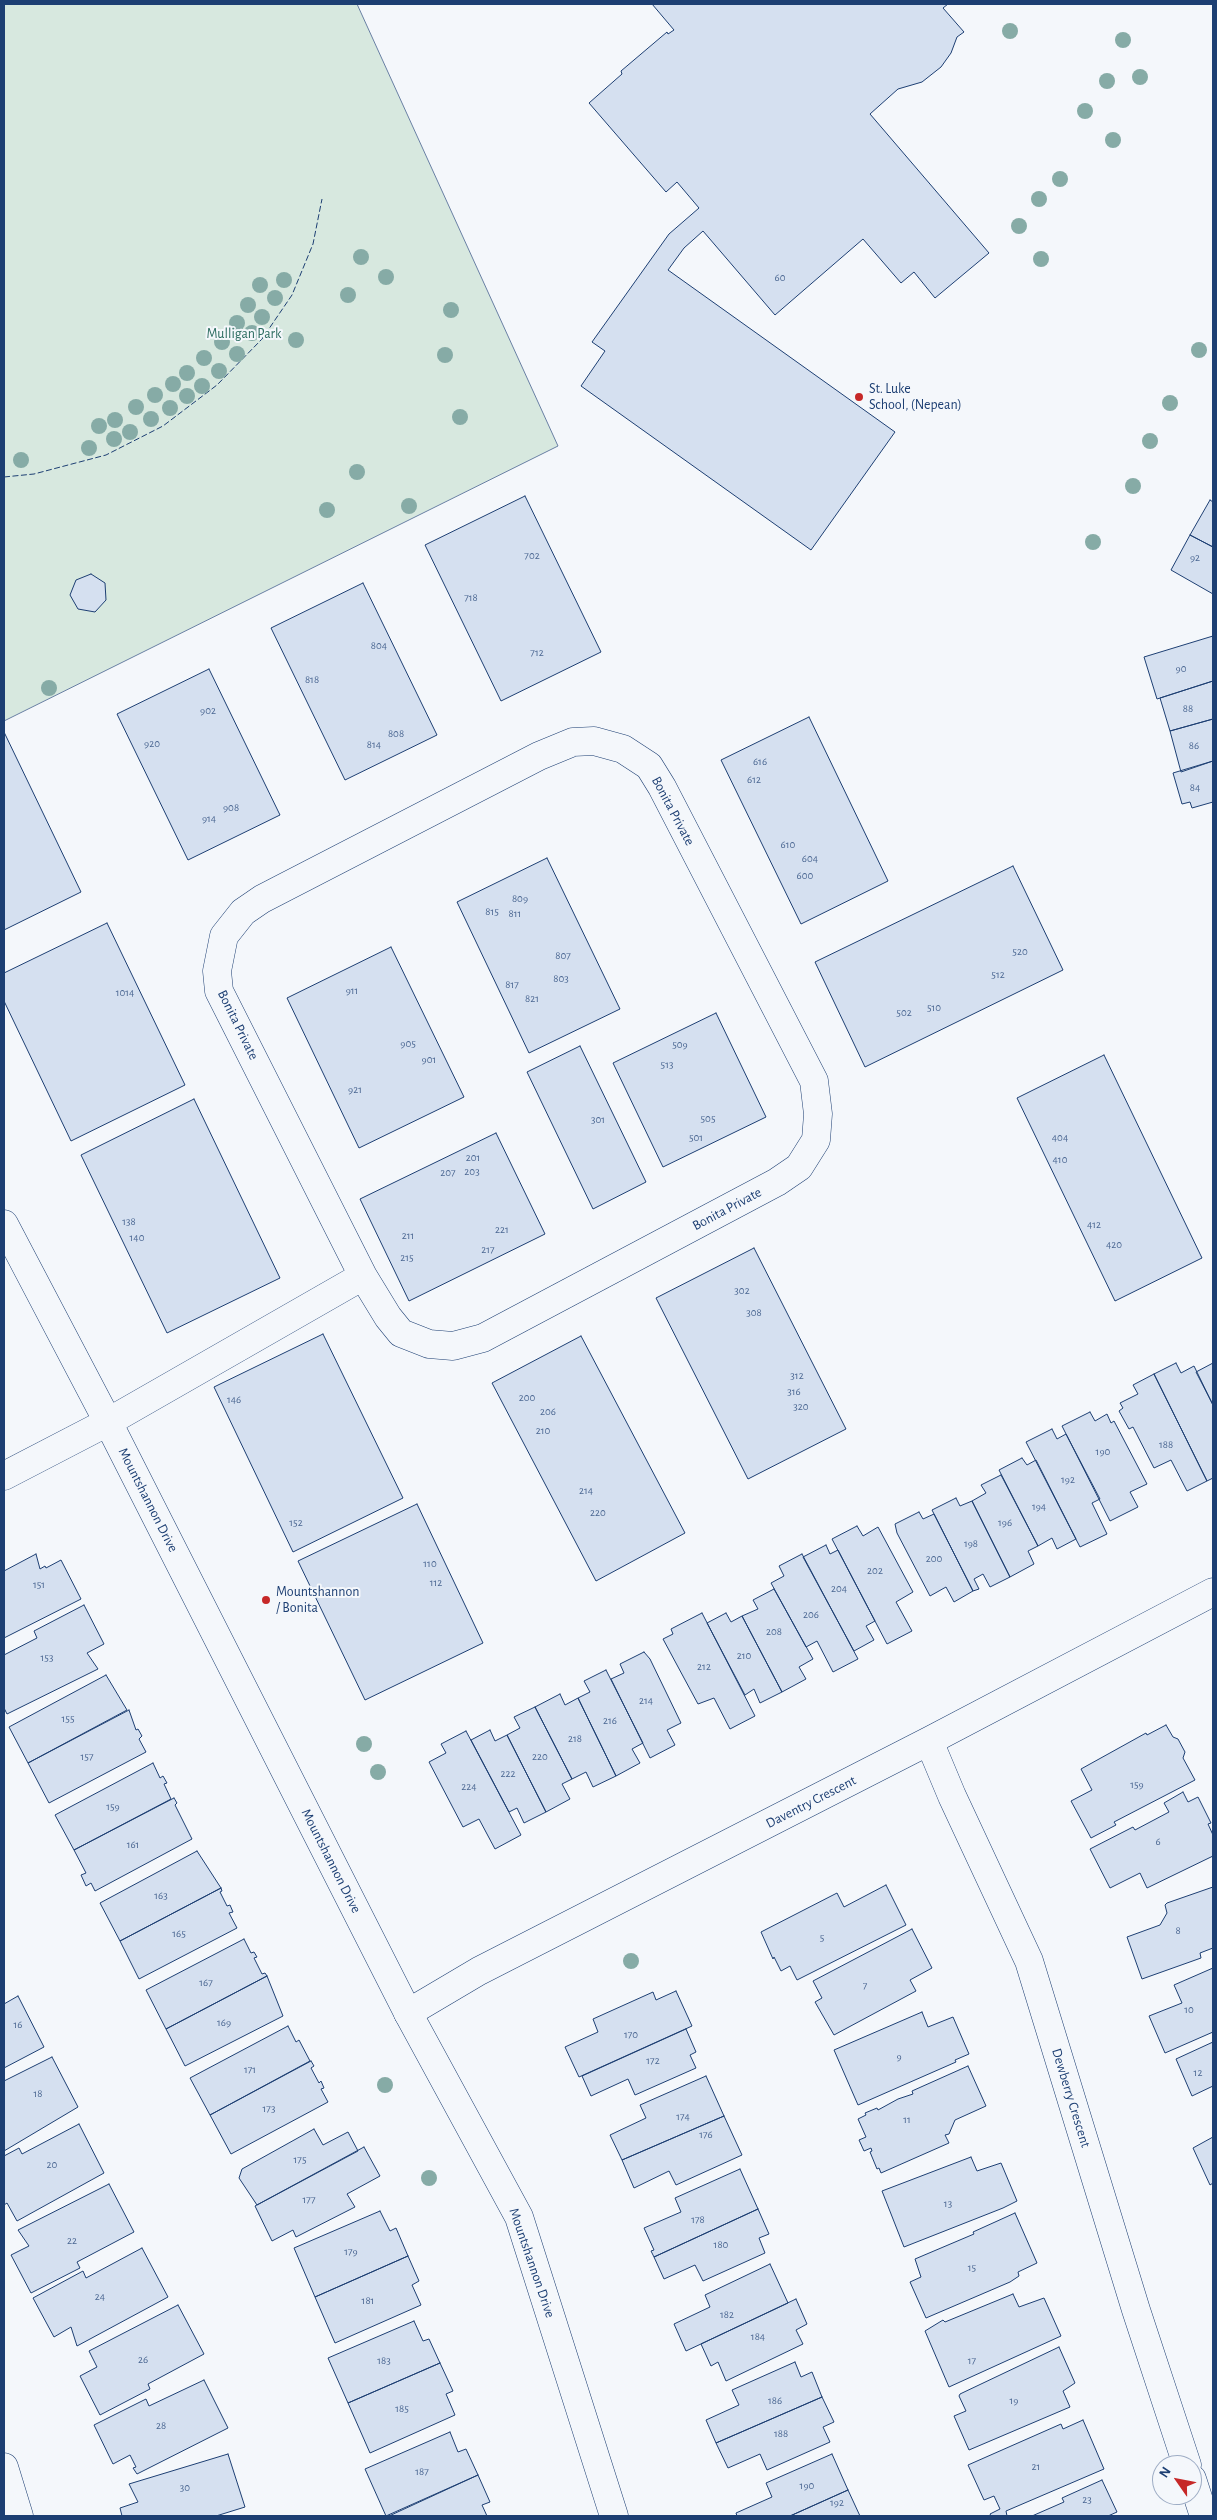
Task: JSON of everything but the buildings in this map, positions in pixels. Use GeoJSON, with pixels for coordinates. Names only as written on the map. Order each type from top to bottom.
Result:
{"type":"FeatureCollection","features":[{"type":"Feature","properties":{"kind":"street","name":"Bonita Private"},"geometry":{"type":"LineString","coordinates":[[594,741],[623,749],[649,766],[662,787],[814,1082],[818,1114],[816,1140],[799,1167],[777,1182],[483,1338],[453,1346],[429,1344],[401,1333],[388,1317],[363,1276],[219,991],[217,971],[224,936],[243,912],[262,899],[539,756],[573,742],[594,741]]}},
{"type":"Feature","properties":{"kind":"street","name":"Mountshannon Drive"},"geometry":{"type":"LineString","coordinates":[[4,1224],[108,1422],[408,2012],[519,2217],[614,2516]]}},
{"type":"Feature","properties":{"kind":"street"},"geometry":{"type":"LineString","coordinates":[[4,1476],[108,1422],[363,1276]]}},
{"type":"Feature","properties":{"kind":"street","name":"Daventry Crescent"},"geometry":{"type":"LineString","coordinates":[[408,2012],[479,1971],[929,1741],[1213,1592]]}},
{"type":"Feature","properties":{"kind":"street","name":"Dewberry Crescent"},"geometry":{"type":"LineString","coordinates":[[929,1741],[952,1796],[1029,1961],[1136,2310],[1184,2455]]}},
{"type":"Feature","properties":{"kind":"street"},"geometry":{"type":"LineString","coordinates":[[4,2467],[19,2516]]}},
{"type":"Feature","properties":{"kind":"green space","name":"Mulligan Park"},"geometry":{"type":"Polygon","coordinates":[[[4,4],[357,4],[558,446],[4,721],[4,4]]]}},
{"type":"Feature","properties":{"kind":"fence"},"geometry":{"type":"LineString","coordinates":[[4,477],[34,474],[106,455],[163,426],[217,385],[262,339],[292,295],[313,244],[322,199]]}},
{"type":"Feature","properties":{"kind":"place","name":"St. Luke School, (Nepean)"},"geometry":{"type":"Point","coordinates":[859,397]}},
{"type":"Feature","properties":{"kind":"place","name":"Mountshannon / Bonita"},"geometry":{"type":"Point","coordinates":[266,1600]}}]}
